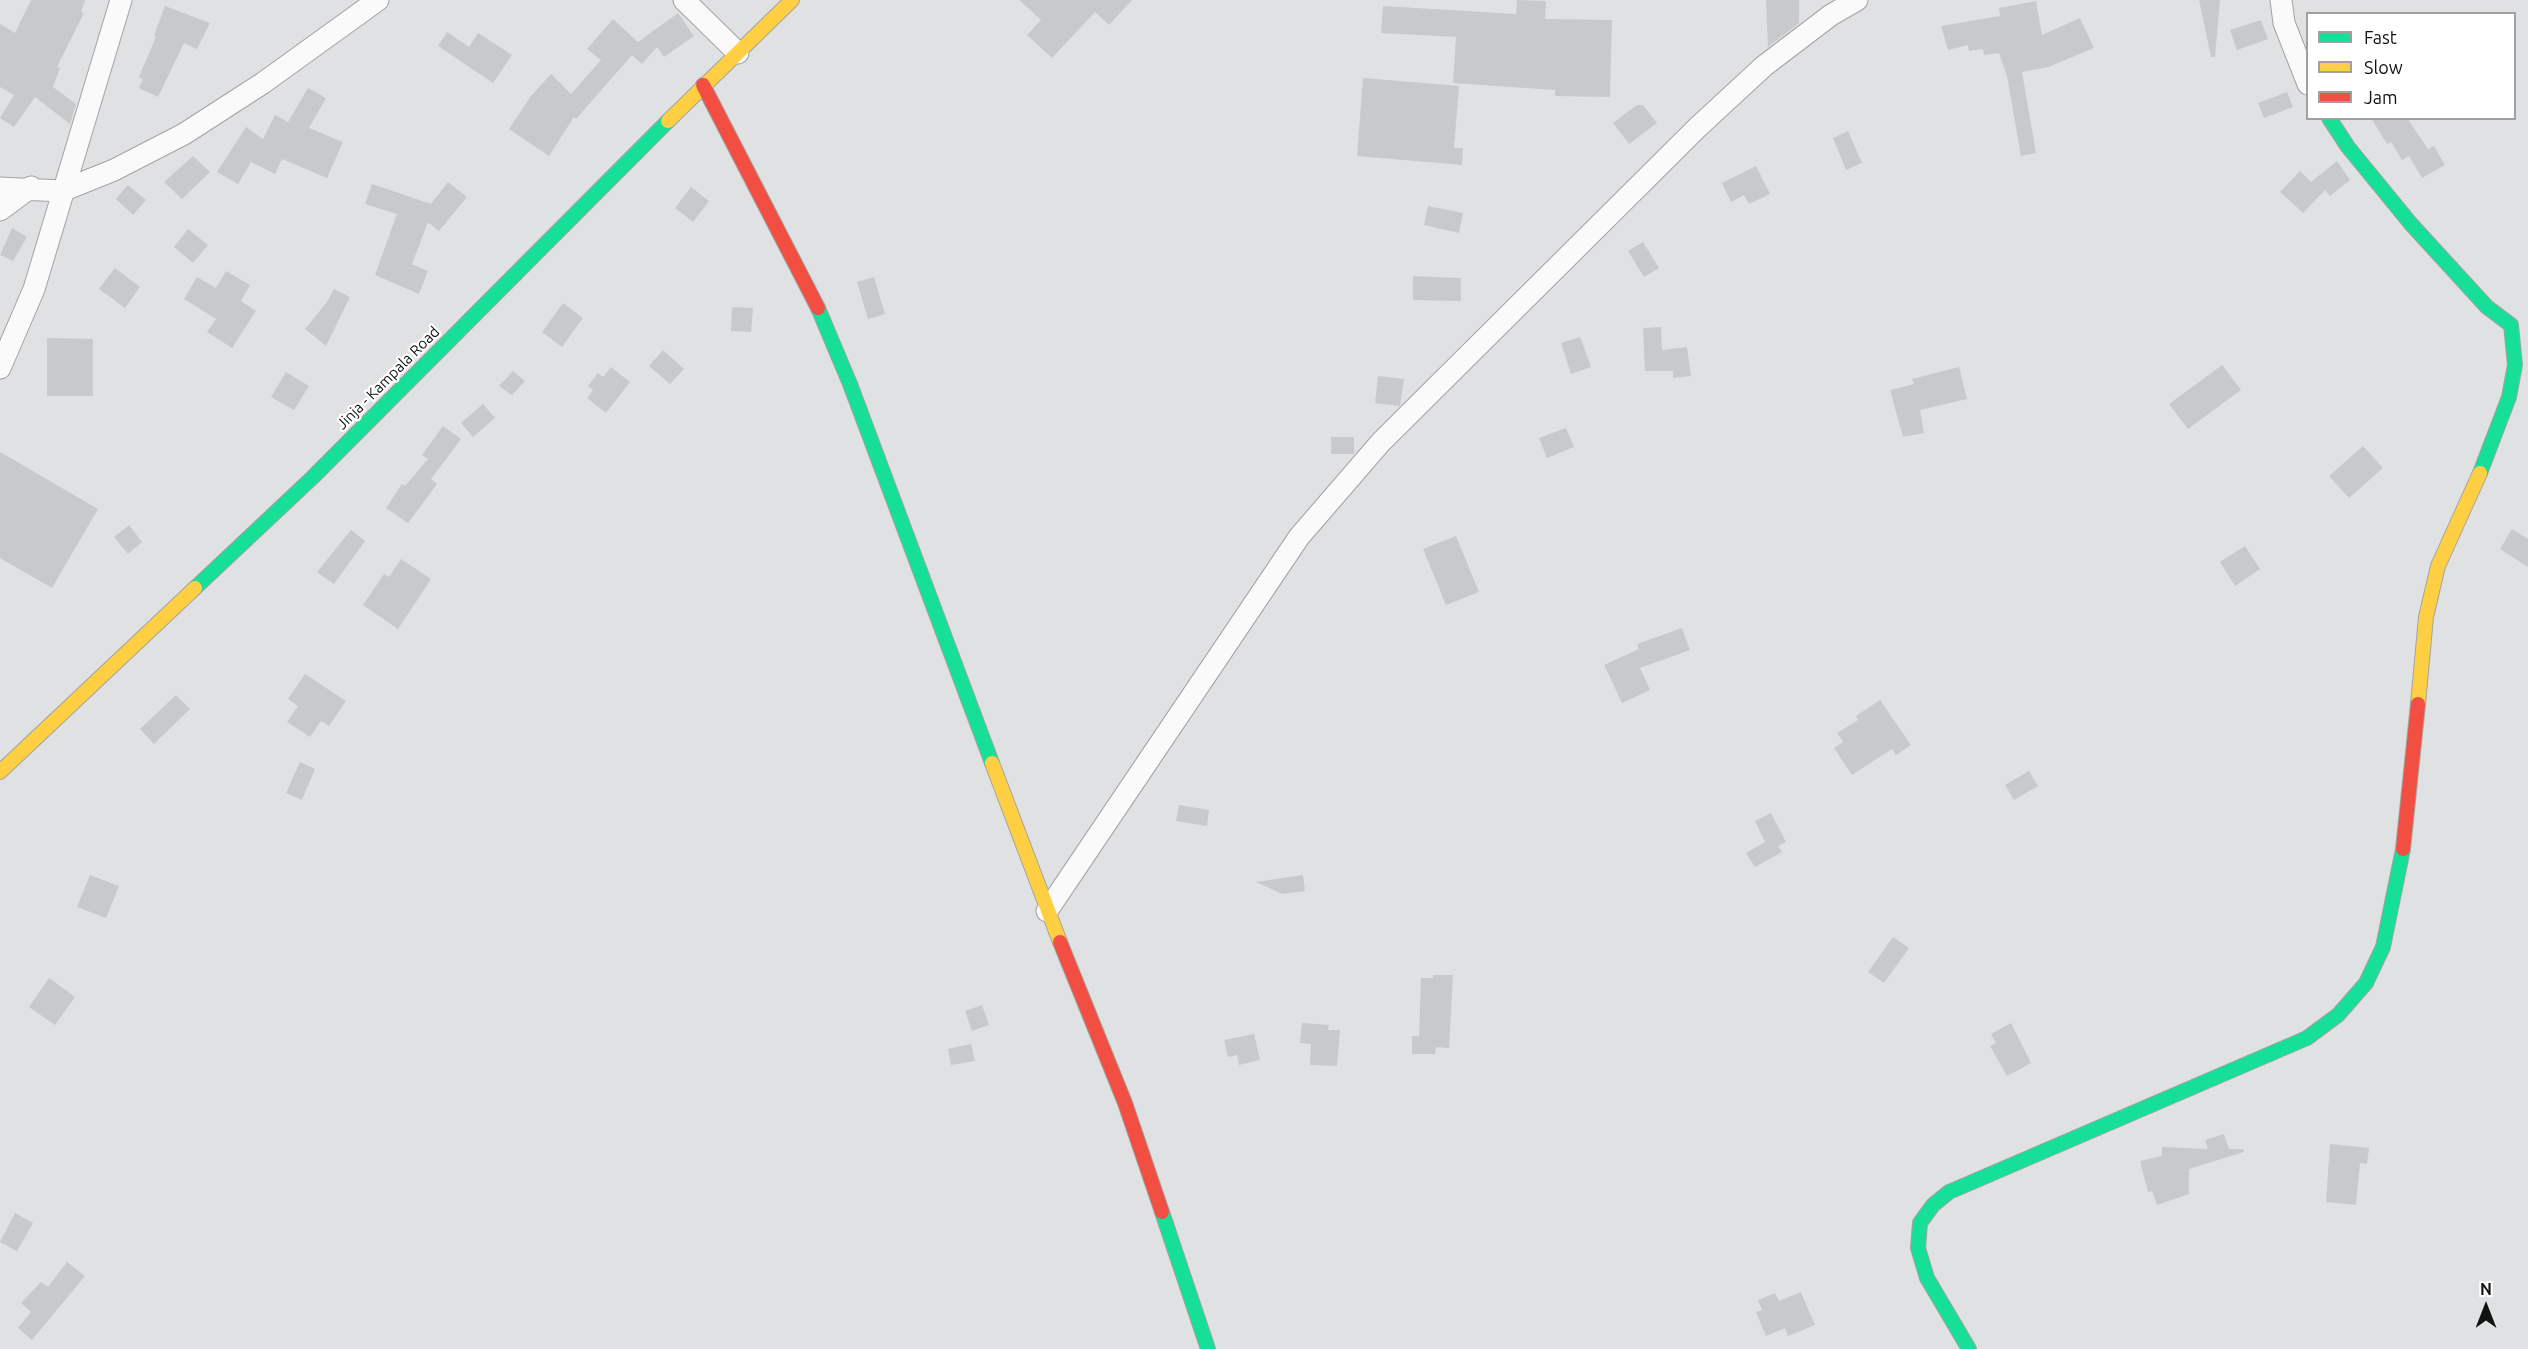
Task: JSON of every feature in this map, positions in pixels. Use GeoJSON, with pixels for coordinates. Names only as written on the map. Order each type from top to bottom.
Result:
{"type":"FeatureCollection","features":[{"type":"Feature","properties":{"kind":"main road","name":"Jinja - Kampala Road"},"geometry":{"type":"LineString","coordinates":[[0,772],[313,477],[703,85],[792,0]]}},
{"type":"Feature","properties":{"kind":"main road"},"geometry":{"type":"LineString","coordinates":[[703,85],[822,316],[1047,911],[1125,1103],[1208,1349]]}},
{"type":"Feature","properties":{"kind":"main road"},"geometry":{"type":"LineString","coordinates":[[1969,1349],[1927,1278],[1918,1248],[1920,1223],[1933,1205],[1949,1192],[2307,1038],[2338,1016],[2366,983],[2383,947],[2404,843],[2426,617],[2439,566],[2480,474],[2509,397],[2520,329],[2487,307],[2411,224],[2348,147],[2330,120]]}},
{"type":"Feature","properties":{"kind":"street"},"geometry":{"type":"LineString","coordinates":[[0,368],[34,289],[121,0]]}},
{"type":"Feature","properties":{"kind":"street"},"geometry":{"type":"LineString","coordinates":[[0,188],[62,191],[114,170],[184,134],[263,82],[378,0]]}},
{"type":"Feature","properties":{"kind":"street"},"geometry":{"type":"LineString","coordinates":[[684,0],[738,53]]}},
{"type":"Feature","properties":{"kind":"street"},"geometry":{"type":"LineString","coordinates":[[1047,911],[1299,537],[1381,442],[1698,127],[1764,66],[1831,15],[1857,0]]}},
{"type":"Feature","properties":{"kind":"street"},"geometry":{"type":"LineString","coordinates":[[2281,0],[2284,23],[2306,81]]}},
{"type":"Feature","properties":{"kind":"street"},"geometry":{"type":"LineString","coordinates":[[0,210],[31,188]]}},
{"type":"Feature","properties":{"kind":"building"},"geometry":{"type":"Polygon","coordinates":[[[31,0],[85,0],[81,12],[84,13],[57,67],[60,68],[53,87],[76,104],[70,124],[35,97],[14,127],[0,118],[14,95],[0,87],[0,24],[15,33],[31,0]]]}},
{"type":"Feature","properties":{"kind":"building"},"geometry":{"type":"Polygon","coordinates":[[[1019,0],[1132,0],[1109,25],[1095,12],[1052,58],[1027,35],[1041,20],[1019,0]]]}},
{"type":"Feature","properties":{"kind":"building"},"geometry":{"type":"Polygon","coordinates":[[[1517,0],[1546,1],[1545,19],[1612,20],[1610,97],[1555,96],[1555,90],[1453,83],[1456,37],[1381,33],[1383,6],[1516,14],[1517,0]]]}},
{"type":"Feature","properties":{"kind":"building"},"geometry":{"type":"Polygon","coordinates":[[[1766,0],[1799,0],[1799,23],[1768,47],[1766,0]]]}},
{"type":"Feature","properties":{"kind":"building"},"geometry":{"type":"Polygon","coordinates":[[[2199,0],[2220,0],[2215,57],[2211,57],[2199,0]]]}},
{"type":"Feature","properties":{"kind":"building"},"geometry":{"type":"Polygon","coordinates":[[[2036,1],[2042,35],[2080,18],[2094,48],[2048,67],[2022,72],[2036,153],[2021,156],[2007,76],[1999,53],[1984,55],[1983,49],[1969,51],[1968,45],[1948,50],[1941,26],[2000,16],[1999,8],[2036,1]]]}},
{"type":"Feature","properties":{"kind":"building"},"geometry":{"type":"Polygon","coordinates":[[[165,6],[210,23],[197,49],[184,43],[158,97],[139,88],[143,79],[139,77],[156,37],[154,36],[165,6]]]}},
{"type":"Feature","properties":{"kind":"building"},"geometry":{"type":"Polygon","coordinates":[[[678,13],[694,36],[664,57],[657,47],[642,64],[632,55],[576,119],[574,117],[549,156],[509,129],[531,96],[551,74],[571,94],[601,60],[587,49],[613,19],[638,42],[678,13]]]}},
{"type":"Feature","properties":{"kind":"building"},"geometry":{"type":"Polygon","coordinates":[[[2261,20],[2268,39],[2237,50],[2230,30],[2261,20]]]}},
{"type":"Feature","properties":{"kind":"building"},"geometry":{"type":"Polygon","coordinates":[[[447,32],[469,47],[478,33],[512,55],[493,83],[438,46],[447,32]]]}},
{"type":"Feature","properties":{"kind":"building"},"geometry":{"type":"Polygon","coordinates":[[[1363,78],[1459,86],[1454,148],[1463,148],[1462,165],[1357,156],[1363,78]]]}},
{"type":"Feature","properties":{"kind":"building"},"geometry":{"type":"Polygon","coordinates":[[[308,88],[326,98],[309,128],[343,142],[327,178],[282,159],[275,174],[251,162],[238,184],[217,172],[246,127],[263,139],[275,115],[288,122],[308,88]]]}},
{"type":"Feature","properties":{"kind":"building"},"geometry":{"type":"Polygon","coordinates":[[[2287,92],[2293,107],[2264,118],[2258,103],[2287,92]]]}},
{"type":"Feature","properties":{"kind":"building"},"geometry":{"type":"Polygon","coordinates":[[[1637,105],[1643,105],[1657,123],[1629,144],[1613,123],[1637,105]]]}},
{"type":"Feature","properties":{"kind":"building"},"geometry":{"type":"Polygon","coordinates":[[[2372,120],[2408,120],[2428,149],[2434,146],[2445,165],[2422,178],[2409,156],[2402,160],[2391,142],[2387,144],[2372,120]]]}},
{"type":"Feature","properties":{"kind":"building"},"geometry":{"type":"Polygon","coordinates":[[[1848,131],[1862,163],[1846,170],[1833,138],[1848,131]]]}},
{"type":"Feature","properties":{"kind":"building"},"geometry":{"type":"Polygon","coordinates":[[[193,156],[210,172],[182,199],[164,182],[193,156]]]}},
{"type":"Feature","properties":{"kind":"building"},"geometry":{"type":"Polygon","coordinates":[[[2337,161],[2350,180],[2330,196],[2325,190],[2303,213],[2280,192],[2300,171],[2311,182],[2337,161]]]}},
{"type":"Feature","properties":{"kind":"building"},"geometry":{"type":"Polygon","coordinates":[[[1756,166],[1770,194],[1749,204],[1744,195],[1731,202],[1722,183],[1756,166]]]}},
{"type":"Feature","properties":{"kind":"building"},"geometry":{"type":"Polygon","coordinates":[[[448,182],[467,197],[439,231],[428,222],[412,264],[428,271],[419,294],[375,275],[397,214],[365,204],[372,184],[431,204],[448,182]]]}},
{"type":"Feature","properties":{"kind":"building"},"geometry":{"type":"Polygon","coordinates":[[[128,185],[146,200],[133,215],[116,199],[128,185]]]}},
{"type":"Feature","properties":{"kind":"building"},"geometry":{"type":"Polygon","coordinates":[[[691,187],[709,201],[693,222],[675,208],[691,187]]]}},
{"type":"Feature","properties":{"kind":"building"},"geometry":{"type":"Polygon","coordinates":[[[1428,206],[1463,213],[1459,233],[1424,225],[1428,206]]]}},
{"type":"Feature","properties":{"kind":"building"},"geometry":{"type":"Polygon","coordinates":[[[12,228],[27,237],[13,261],[0,255],[12,228]]]}},
{"type":"Feature","properties":{"kind":"building"},"geometry":{"type":"Polygon","coordinates":[[[188,229],[208,245],[193,263],[174,247],[188,229]]]}},
{"type":"Feature","properties":{"kind":"building"},"geometry":{"type":"Polygon","coordinates":[[[1643,242],[1659,268],[1644,277],[1628,251],[1643,242]]]}},
{"type":"Feature","properties":{"kind":"building"},"geometry":{"type":"Polygon","coordinates":[[[115,268],[140,287],[125,308],[99,289],[115,268]]]}},
{"type":"Feature","properties":{"kind":"building"},"geometry":{"type":"Polygon","coordinates":[[[226,271],[250,285],[241,301],[256,311],[232,348],[207,332],[216,319],[184,299],[197,277],[216,288],[226,271]]]}},
{"type":"Feature","properties":{"kind":"building"},"geometry":{"type":"Polygon","coordinates":[[[1413,276],[1461,278],[1461,301],[1413,300],[1413,276]]]}},
{"type":"Feature","properties":{"kind":"building"},"geometry":{"type":"Polygon","coordinates":[[[874,277],[885,314],[868,319],[857,282],[874,277]]]}},
{"type":"Feature","properties":{"kind":"building"},"geometry":{"type":"Polygon","coordinates":[[[334,289],[350,297],[326,346],[305,329],[327,302],[334,289]]]}},
{"type":"Feature","properties":{"kind":"building"},"geometry":{"type":"Polygon","coordinates":[[[563,303],[583,318],[562,347],[542,332],[563,303]]]}},
{"type":"Feature","properties":{"kind":"building"},"geometry":{"type":"Polygon","coordinates":[[[732,307],[753,308],[751,332],[731,331],[732,307]]]}},
{"type":"Feature","properties":{"kind":"building"},"geometry":{"type":"Polygon","coordinates":[[[1661,327],[1662,350],[1687,347],[1691,376],[1673,378],[1673,371],[1645,371],[1643,328],[1661,327]]]}},
{"type":"Feature","properties":{"kind":"building"},"geometry":{"type":"Polygon","coordinates":[[[1580,337],[1591,367],[1571,374],[1561,343],[1580,337]]]}},
{"type":"Feature","properties":{"kind":"building"},"geometry":{"type":"Polygon","coordinates":[[[47,338],[93,339],[93,396],[47,396],[47,338]]]}},
{"type":"Feature","properties":{"kind":"building"},"geometry":{"type":"Polygon","coordinates":[[[663,350],[684,369],[670,384],[649,366],[663,350]]]}},
{"type":"Feature","properties":{"kind":"building"},"geometry":{"type":"Polygon","coordinates":[[[2222,365],[2241,390],[2188,429],[2169,404],[2222,365]]]}},
{"type":"Feature","properties":{"kind":"building"},"geometry":{"type":"Polygon","coordinates":[[[611,367],[630,382],[606,413],[587,398],[593,390],[588,386],[598,373],[603,377],[611,367]]]}},
{"type":"Feature","properties":{"kind":"building"},"geometry":{"type":"Polygon","coordinates":[[[1959,367],[1967,399],[1920,410],[1924,433],[1903,437],[1890,390],[1914,384],[1912,379],[1959,367]]]}},
{"type":"Feature","properties":{"kind":"building"},"geometry":{"type":"Polygon","coordinates":[[[513,371],[525,381],[512,395],[499,386],[513,371]]]}},
{"type":"Feature","properties":{"kind":"building"},"geometry":{"type":"Polygon","coordinates":[[[286,372],[309,386],[294,410],[271,397],[286,372]]]}},
{"type":"Feature","properties":{"kind":"building"},"geometry":{"type":"Polygon","coordinates":[[[1378,376],[1404,379],[1400,406],[1375,403],[1378,376]]]}},
{"type":"Feature","properties":{"kind":"building"},"geometry":{"type":"Polygon","coordinates":[[[483,404],[495,418],[473,437],[461,423],[483,404]]]}},
{"type":"Feature","properties":{"kind":"building"},"geometry":{"type":"Polygon","coordinates":[[[443,426],[461,439],[431,479],[437,484],[408,523],[386,508],[402,484],[405,486],[428,459],[422,455],[443,426]]]}},
{"type":"Feature","properties":{"kind":"building"},"geometry":{"type":"Polygon","coordinates":[[[1566,428],[1574,447],[1547,458],[1539,438],[1566,428]]]}},
{"type":"Feature","properties":{"kind":"building"},"geometry":{"type":"Polygon","coordinates":[[[1331,437],[1354,437],[1354,454],[1331,454],[1331,437]]]}},
{"type":"Feature","properties":{"kind":"building"},"geometry":{"type":"Polygon","coordinates":[[[2363,446],[2383,468],[2349,498],[2329,476],[2363,446]]]}},
{"type":"Feature","properties":{"kind":"building"},"geometry":{"type":"Polygon","coordinates":[[[0,452],[98,509],[52,588],[0,558],[0,452]]]}},
{"type":"Feature","properties":{"kind":"building"},"geometry":{"type":"Polygon","coordinates":[[[129,525],[142,542],[128,554],[114,537],[129,525]]]}},
{"type":"Feature","properties":{"kind":"building"},"geometry":{"type":"Polygon","coordinates":[[[2512,529],[2528,539],[2528,567],[2500,549],[2512,529]]]}},
{"type":"Feature","properties":{"kind":"building"},"geometry":{"type":"Polygon","coordinates":[[[351,530],[365,541],[334,584],[317,572],[351,530]]]}},
{"type":"Feature","properties":{"kind":"building"},"geometry":{"type":"Polygon","coordinates":[[[1456,536],[1479,592],[1446,605],[1423,549],[1456,536]]]}},
{"type":"Feature","properties":{"kind":"building"},"geometry":{"type":"Polygon","coordinates":[[[2245,546],[2260,569],[2235,586],[2220,562],[2245,546]]]}},
{"type":"Feature","properties":{"kind":"building"},"geometry":{"type":"Polygon","coordinates":[[[401,559],[431,579],[398,629],[363,605],[384,574],[389,577],[401,559]]]}},
{"type":"Feature","properties":{"kind":"building"},"geometry":{"type":"Polygon","coordinates":[[[1682,628],[1690,650],[1640,668],[1650,690],[1622,703],[1604,665],[1639,649],[1637,644],[1682,628]]]}},
{"type":"Feature","properties":{"kind":"building"},"geometry":{"type":"Polygon","coordinates":[[[305,674],[346,701],[329,726],[321,721],[310,737],[287,722],[298,706],[288,699],[305,674]]]}},
{"type":"Feature","properties":{"kind":"building"},"geometry":{"type":"Polygon","coordinates":[[[176,695],[190,709],[154,744],[140,729],[176,695]]]}},
{"type":"Feature","properties":{"kind":"building"},"geometry":{"type":"Polygon","coordinates":[[[1880,700],[1911,745],[1896,755],[1892,749],[1852,775],[1834,748],[1843,742],[1837,733],[1858,720],[1856,716],[1880,700]]]}},
{"type":"Feature","properties":{"kind":"building"},"geometry":{"type":"Polygon","coordinates":[[[300,762],[315,769],[302,800],[286,793],[300,762]]]}},
{"type":"Feature","properties":{"kind":"building"},"geometry":{"type":"Polygon","coordinates":[[[2029,771],[2038,786],[2014,800],[2005,785],[2029,771]]]}},
{"type":"Feature","properties":{"kind":"building"},"geometry":{"type":"Polygon","coordinates":[[[1179,805],[1209,810],[1207,826],[1176,821],[1179,805]]]}},
{"type":"Feature","properties":{"kind":"building"},"geometry":{"type":"Polygon","coordinates":[[[1771,813],[1786,842],[1778,846],[1782,852],[1755,867],[1746,853],[1765,842],[1755,821],[1771,813]]]}},
{"type":"Feature","properties":{"kind":"building"},"geometry":{"type":"Polygon","coordinates":[[[90,875],[119,886],[106,918],[77,907],[90,875]]]}},
{"type":"Feature","properties":{"kind":"building"},"geometry":{"type":"Polygon","coordinates":[[[1303,875],[1305,891],[1282,894],[1256,882],[1303,875]]]}},
{"type":"Feature","properties":{"kind":"building"},"geometry":{"type":"Polygon","coordinates":[[[1893,937],[1909,948],[1884,983],[1868,972],[1893,937]]]}},
{"type":"Feature","properties":{"kind":"building"},"geometry":{"type":"Polygon","coordinates":[[[1433,975],[1453,975],[1449,1048],[1436,1047],[1435,1054],[1412,1054],[1412,1036],[1419,1036],[1421,978],[1433,978],[1433,975]]]}},
{"type":"Feature","properties":{"kind":"building"},"geometry":{"type":"Polygon","coordinates":[[[49,978],[75,997],[55,1025],[29,1007],[49,978]]]}},
{"type":"Feature","properties":{"kind":"building"},"geometry":{"type":"Polygon","coordinates":[[[982,1005],[989,1025],[972,1031],[965,1011],[982,1005]]]}},
{"type":"Feature","properties":{"kind":"building"},"geometry":{"type":"Polygon","coordinates":[[[1302,1023],[1329,1025],[1328,1030],[1340,1030],[1337,1066],[1310,1065],[1311,1044],[1300,1043],[1302,1023]]]}},
{"type":"Feature","properties":{"kind":"building"},"geometry":{"type":"Polygon","coordinates":[[[2011,1023],[2031,1063],[2007,1076],[1990,1046],[1996,1043],[1991,1034],[2011,1023]]]}},
{"type":"Feature","properties":{"kind":"building"},"geometry":{"type":"Polygon","coordinates":[[[1254,1034],[1260,1060],[1239,1065],[1237,1055],[1228,1057],[1224,1040],[1254,1034]]]}},
{"type":"Feature","properties":{"kind":"building"},"geometry":{"type":"Polygon","coordinates":[[[971,1044],[975,1061],[951,1065],[948,1049],[971,1044]]]}},
{"type":"Feature","properties":{"kind":"building"},"geometry":{"type":"Polygon","coordinates":[[[2224,1134],[2229,1149],[2243,1149],[2244,1152],[2189,1169],[2189,1194],[2157,1205],[2152,1191],[2148,1192],[2140,1161],[2162,1156],[2162,1147],[2208,1149],[2205,1140],[2224,1134]]]}},
{"type":"Feature","properties":{"kind":"building"},"geometry":{"type":"Polygon","coordinates":[[[2330,1144],[2369,1148],[2367,1164],[2360,1163],[2356,1205],[2326,1202],[2330,1144]]]}},
{"type":"Feature","properties":{"kind":"building"},"geometry":{"type":"Polygon","coordinates":[[[15,1213],[33,1223],[17,1251],[0,1242],[15,1213]]]}},
{"type":"Feature","properties":{"kind":"building"},"geometry":{"type":"Polygon","coordinates":[[[67,1262],[85,1276],[32,1340],[18,1328],[31,1312],[21,1303],[41,1282],[48,1287],[67,1262]]]}},
{"type":"Feature","properties":{"kind":"building"},"geometry":{"type":"Polygon","coordinates":[[[1801,1292],[1815,1325],[1788,1336],[1785,1328],[1766,1336],[1756,1312],[1762,1310],[1758,1300],[1775,1293],[1779,1301],[1801,1292]]]}},
{"type":"Feature","properties":{"kind":"traffic: fast"},"geometry":{"type":"LineString","coordinates":[[2330,120],[2348,147],[2411,224],[2487,307],[2511,325],[2515,365],[2509,397],[2480,473]]}},
{"type":"Feature","properties":{"kind":"traffic: fast"},"geometry":{"type":"LineString","coordinates":[[195,588],[313,477],[668,121]]}},
{"type":"Feature","properties":{"kind":"traffic: fast"},"geometry":{"type":"LineString","coordinates":[[818,308],[850,384],[992,763]]}},
{"type":"Feature","properties":{"kind":"traffic: fast"},"geometry":{"type":"LineString","coordinates":[[1969,1349],[1927,1278],[1918,1248],[1920,1223],[1933,1205],[1949,1192],[2307,1038],[2338,1015],[2366,983],[2383,947],[2403,849]]}},
{"type":"Feature","properties":{"kind":"traffic: fast"},"geometry":{"type":"LineString","coordinates":[[1162,1212],[1208,1349]]}},
{"type":"Feature","properties":{"kind":"traffic: slow"},"geometry":{"type":"LineString","coordinates":[[668,121],[792,0]]}},
{"type":"Feature","properties":{"kind":"traffic: slow"},"geometry":{"type":"LineString","coordinates":[[2418,704],[2426,617],[2438,566],[2480,473]]}},
{"type":"Feature","properties":{"kind":"traffic: slow"},"geometry":{"type":"LineString","coordinates":[[0,772],[195,588]]}},
{"type":"Feature","properties":{"kind":"traffic: slow"},"geometry":{"type":"LineString","coordinates":[[992,763],[1060,942]]}},
{"type":"Feature","properties":{"kind":"traffic: jam"},"geometry":{"type":"LineString","coordinates":[[703,85],[818,308]]}},
{"type":"Feature","properties":{"kind":"traffic: jam"},"geometry":{"type":"LineString","coordinates":[[2403,849],[2418,704]]}},
{"type":"Feature","properties":{"kind":"traffic: jam"},"geometry":{"type":"LineString","coordinates":[[1060,942],[1125,1103],[1162,1212]]}}]}
